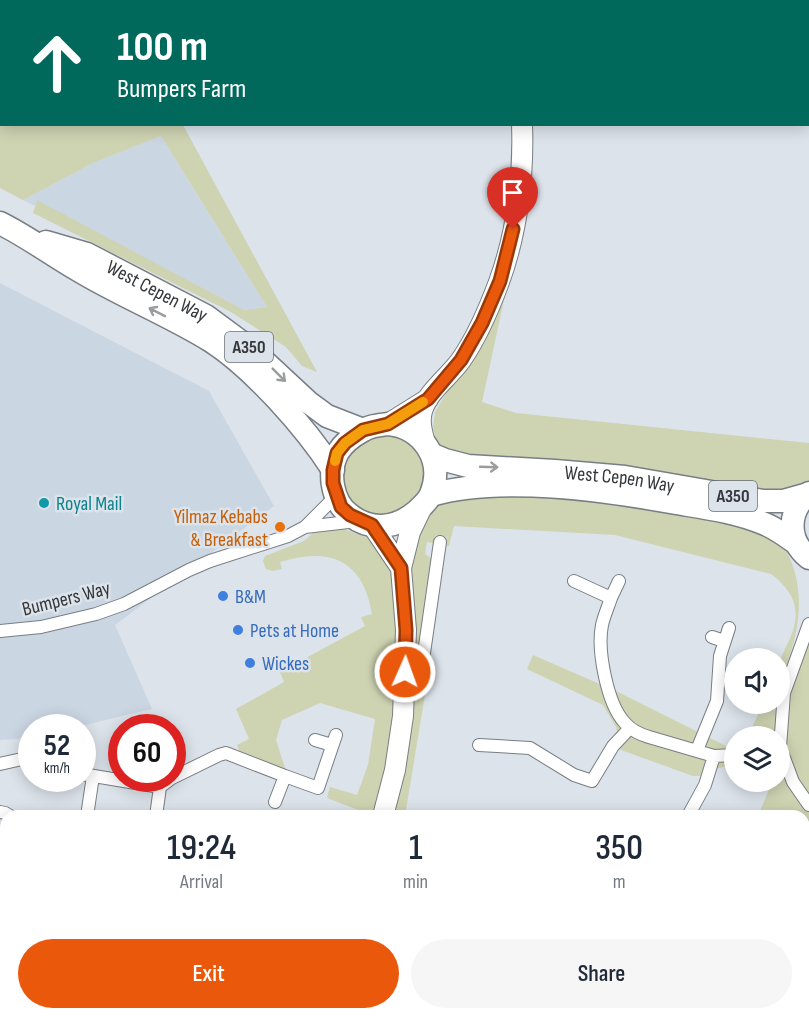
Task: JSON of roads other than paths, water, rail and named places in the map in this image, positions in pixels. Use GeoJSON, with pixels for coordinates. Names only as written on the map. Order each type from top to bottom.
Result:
{"type":"FeatureCollection","features":[{"type":"Feature","properties":{"kind":"highway","name":"West Cepen Way"},"geometry":{"type":"LineString","coordinates":[[0,223],[25,236],[77,270],[195,332],[231,356],[298,424],[333,470]]}},
{"type":"Feature","properties":{"kind":"highway","name":"West Cepen Way"},"geometry":{"type":"LineString","coordinates":[[25,236],[87,254],[206,316],[252,350],[308,402],[327,416],[363,430]]}},
{"type":"Feature","properties":{"kind":"highway"},"geometry":{"type":"LineString","coordinates":[[333,470],[337,453],[345,443],[363,430],[388,424]]}},
{"type":"Feature","properties":{"kind":"highway","name":"A350"},"geometry":{"type":"LineString","coordinates":[[388,424],[409,429],[429,449]]}},
{"type":"Feature","properties":{"kind":"highway","name":"West Cepen Way"},"geometry":{"type":"LineString","coordinates":[[429,449],[445,460],[468,466],[625,477],[763,501],[783,501],[808,494]]}},
{"type":"Feature","properties":{"kind":"highway"},"geometry":{"type":"LineString","coordinates":[[427,501],[435,481],[435,468],[429,449]]}},
{"type":"Feature","properties":{"kind":"highway","name":"A350"},"geometry":{"type":"LineString","coordinates":[[333,470],[336,496]]}},
{"type":"Feature","properties":{"kind":"highway","name":"West Cepen Way"},"geometry":{"type":"LineString","coordinates":[[427,501],[454,489],[481,486],[559,488],[626,495],[702,507],[745,517],[773,527],[806,555]]}},
{"type":"Feature","properties":{"kind":"highway"},"geometry":{"type":"LineString","coordinates":[[806,555],[793,533],[792,521],[795,511],[808,494]]}},
{"type":"Feature","properties":{"kind":"highway"},"geometry":{"type":"LineString","coordinates":[[336,496],[341,507],[365,523]]}},
{"type":"Feature","properties":{"kind":"highway","name":"A350"},"geometry":{"type":"LineString","coordinates":[[365,523],[386,527],[398,523],[408,518],[427,501]]}},
{"type":"Feature","properties":{"kind":"main road"},"geometry":{"type":"LineString","coordinates":[[429,449],[421,425],[422,412],[428,399],[461,360],[482,323],[500,281],[510,246],[518,194],[523,147],[522,126]]}},
{"type":"Feature","properties":{"kind":"main road"},"geometry":{"type":"LineString","coordinates":[[388,424],[428,399]]}},
{"type":"Feature","properties":{"kind":"main road"},"geometry":{"type":"LineString","coordinates":[[384,810],[400,747],[405,677],[406,619],[401,568],[410,532],[427,501]]}},
{"type":"Feature","properties":{"kind":"main road"},"geometry":{"type":"LineString","coordinates":[[365,523],[401,568]]}},
{"type":"Feature","properties":{"kind":"street","name":"Bumpers Way"},"geometry":{"type":"LineString","coordinates":[[0,631],[50,625],[96,614],[124,604],[199,566],[288,536],[305,527],[336,496]]}},
{"type":"Feature","properties":{"kind":"street","name":"Bumpers Way"},"geometry":{"type":"LineString","coordinates":[[305,527],[365,523]]}},
{"type":"Feature","properties":{"kind":"street"},"geometry":{"type":"LineString","coordinates":[[424,653],[436,548]]}},
{"type":"Feature","properties":{"kind":"street"},"geometry":{"type":"LineString","coordinates":[[574,581],[611,598]]}},
{"type":"Feature","properties":{"kind":"street"},"geometry":{"type":"LineString","coordinates":[[619,581],[602,626],[603,662],[614,704],[621,718],[630,728],[649,737],[714,756],[724,756]]}},
{"type":"Feature","properties":{"kind":"street"},"geometry":{"type":"LineString","coordinates":[[406,619],[429,621]]}},
{"type":"Feature","properties":{"kind":"street"},"geometry":{"type":"LineString","coordinates":[[782,726],[784,693],[809,624]]}},
{"type":"Feature","properties":{"kind":"street"},"geometry":{"type":"LineString","coordinates":[[697,750],[717,701],[718,639],[729,628]]}},
{"type":"Feature","properties":{"kind":"street"},"geometry":{"type":"LineString","coordinates":[[479,745],[530,748],[574,775],[592,781],[613,746],[630,728]]}},
{"type":"Feature","properties":{"kind":"street"},"geometry":{"type":"LineString","coordinates":[[186,771],[226,753],[318,788],[334,740],[315,740]]}},
{"type":"Feature","properties":{"kind":"street"},"geometry":{"type":"LineString","coordinates":[[691,810],[705,785],[714,756]]}},
{"type":"Feature","properties":{"kind":"street"},"geometry":{"type":"LineString","coordinates":[[0,764],[18,760]]}},
{"type":"Feature","properties":{"kind":"street"},"geometry":{"type":"LineString","coordinates":[[790,774],[809,806]]}},
{"type":"Feature","properties":{"kind":"street"},"geometry":{"type":"LineString","coordinates":[[275,802],[285,776]]}},
{"type":"Feature","properties":{"kind":"street"},"geometry":{"type":"LineString","coordinates":[[87,810],[88,792]]}},
{"type":"Feature","properties":{"kind":"street"},"geometry":{"type":"LineString","coordinates":[[157,810],[159,792]]}},
{"type":"Feature","properties":{"kind":"place","name":"Royal Mail"},"geometry":{"type":"Point","coordinates":[44,503]}},
{"type":"Feature","properties":{"kind":"place","name":"Yilmaz Kebabs & Breakfast"},"geometry":{"type":"Point","coordinates":[280,527]}},
{"type":"Feature","properties":{"kind":"place","name":"B&M"},"geometry":{"type":"Point","coordinates":[223,596]}},
{"type":"Feature","properties":{"kind":"place","name":"Pets at Home"},"geometry":{"type":"Point","coordinates":[238,630]}},
{"type":"Feature","properties":{"kind":"place","name":"Wickes"},"geometry":{"type":"Point","coordinates":[250,663]}}]}
